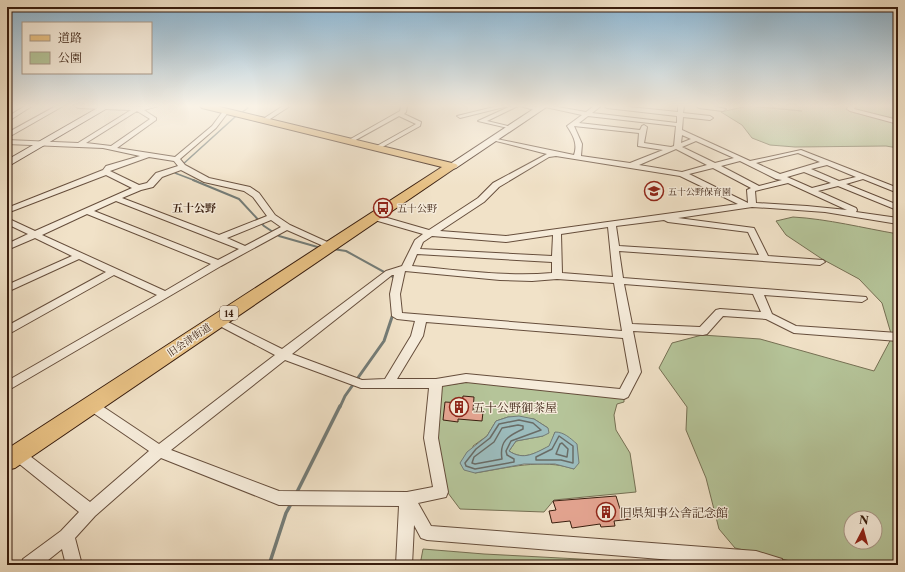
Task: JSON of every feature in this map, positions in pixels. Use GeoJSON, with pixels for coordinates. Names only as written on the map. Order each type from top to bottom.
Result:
{"type":"FeatureCollection","features":[{"type":"Feature","properties":{"kind":"main road"},"geometry":{"type":"LineString","coordinates":[[7,164],[59,133]]}},
{"type":"Feature","properties":{"kind":"main road"},"geometry":{"type":"LineString","coordinates":[[317,133],[452,166],[503,133]]}},
{"type":"Feature","properties":{"kind":"main road","name":"旧会津街道"},"geometry":{"type":"LineString","coordinates":[[12,458],[452,166]]}},
{"type":"Feature","properties":{"kind":"street"},"geometry":{"type":"LineString","coordinates":[[79,145],[100,133]]}},
{"type":"Feature","properties":{"kind":"street"},"geometry":{"type":"LineString","coordinates":[[112,148],[133,133]]}},
{"type":"Feature","properties":{"kind":"street"},"geometry":{"type":"LineString","coordinates":[[176,159],[207,133]]}},
{"type":"Feature","properties":{"kind":"street"},"geometry":{"type":"LineString","coordinates":[[350,141],[365,133]]}},
{"type":"Feature","properties":{"kind":"street"},"geometry":{"type":"LineString","coordinates":[[377,148],[404,133]]}},
{"type":"Feature","properties":{"kind":"street"},"geometry":{"type":"LineString","coordinates":[[575,133],[580,150],[577,156]]}},
{"type":"Feature","properties":{"kind":"street"},"geometry":{"type":"LineString","coordinates":[[642,133],[640,145],[674,148],[758,188]]}},
{"type":"Feature","properties":{"kind":"street"},"geometry":{"type":"LineString","coordinates":[[674,148],[678,133]]}},
{"type":"Feature","properties":{"kind":"street"},"geometry":{"type":"LineString","coordinates":[[686,133],[696,139],[863,216]]}},
{"type":"Feature","properties":{"kind":"street"},"geometry":{"type":"LineString","coordinates":[[494,139],[557,154],[682,174],[750,206]]}},
{"type":"Feature","properties":{"kind":"street"},"geometry":{"type":"LineString","coordinates":[[632,165],[696,139]]}},
{"type":"Feature","properties":{"kind":"street"},"geometry":{"type":"LineString","coordinates":[[7,142],[103,146],[148,156]]}},
{"type":"Feature","properties":{"kind":"street"},"geometry":{"type":"LineString","coordinates":[[749,163],[800,151],[898,191]]}},
{"type":"Feature","properties":{"kind":"street"},"geometry":{"type":"LineString","coordinates":[[557,154],[546,156],[496,185],[481,200],[418,240],[403,269],[395,294],[397,316],[627,331],[703,331],[720,312],[768,316],[794,329],[898,337]]}},
{"type":"Feature","properties":{"kind":"street"},"geometry":{"type":"LineString","coordinates":[[7,212],[106,172],[109,168],[148,156],[157,155],[176,159],[182,166],[207,180],[247,189],[256,195],[272,217],[287,227],[331,246]]}},
{"type":"Feature","properties":{"kind":"street"},"geometry":{"type":"LineString","coordinates":[[682,174],[740,159]]}},
{"type":"Feature","properties":{"kind":"street"},"geometry":{"type":"LineString","coordinates":[[779,177],[828,162]]}},
{"type":"Feature","properties":{"kind":"street"},"geometry":{"type":"LineString","coordinates":[[7,247],[138,188],[150,185],[159,176],[182,166]]}},
{"type":"Feature","properties":{"kind":"street"},"geometry":{"type":"LineString","coordinates":[[374,217],[431,233],[506,239],[750,206],[816,209],[897,220],[898,206],[838,184],[804,169]]}},
{"type":"Feature","properties":{"kind":"street"},"geometry":{"type":"LineString","coordinates":[[106,172],[138,188]]}},
{"type":"Feature","properties":{"kind":"street"},"geometry":{"type":"LineString","coordinates":[[811,191],[863,177]]}},
{"type":"Feature","properties":{"kind":"street"},"geometry":{"type":"LineString","coordinates":[[750,206],[751,190],[789,181]]}},
{"type":"Feature","properties":{"kind":"street"},"geometry":{"type":"LineString","coordinates":[[116,198],[246,249]]}},
{"type":"Feature","properties":{"kind":"street"},"geometry":{"type":"LineString","coordinates":[[87,212],[218,264]]}},
{"type":"Feature","properties":{"kind":"street"},"geometry":{"type":"LineString","coordinates":[[219,238],[272,217]]}},
{"type":"Feature","properties":{"kind":"street"},"geometry":{"type":"LineString","coordinates":[[663,217],[674,221],[751,230],[766,258]]}},
{"type":"Feature","properties":{"kind":"street"},"geometry":{"type":"LineString","coordinates":[[7,221],[79,256],[166,294]]}},
{"type":"Feature","properties":{"kind":"street"},"geometry":{"type":"LineString","coordinates":[[218,321],[284,355],[361,384],[436,383],[466,378],[624,394],[635,372],[618,280],[612,225]]}},
{"type":"Feature","properties":{"kind":"street"},"geometry":{"type":"LineString","coordinates":[[7,387],[218,264],[287,227]]}},
{"type":"Feature","properties":{"kind":"street"},"geometry":{"type":"LineString","coordinates":[[557,232],[557,276]]}},
{"type":"Feature","properties":{"kind":"street"},"geometry":{"type":"LineString","coordinates":[[614,248],[820,262]]}},
{"type":"Feature","properties":{"kind":"street"},"geometry":{"type":"LineString","coordinates":[[413,251],[557,259]]}},
{"type":"Feature","properties":{"kind":"street"},"geometry":{"type":"LineString","coordinates":[[7,289],[79,256]]}},
{"type":"Feature","properties":{"kind":"street"},"geometry":{"type":"LineString","coordinates":[[29,565],[67,536],[90,511],[159,451],[389,272],[403,269],[500,277],[532,278],[557,276],[862,299]]}},
{"type":"Feature","properties":{"kind":"street"},"geometry":{"type":"LineString","coordinates":[[7,331],[114,271]]}},
{"type":"Feature","properties":{"kind":"street"},"geometry":{"type":"LineString","coordinates":[[757,291],[768,316]]}},
{"type":"Feature","properties":{"kind":"street"},"geometry":{"type":"LineString","coordinates":[[388,384],[417,336],[421,318]]}},
{"type":"Feature","properties":{"kind":"street"},"geometry":{"type":"LineString","coordinates":[[91,405],[159,451],[279,498],[407,499],[441,492],[431,438],[436,383]]}},
{"type":"Feature","properties":{"kind":"street"},"geometry":{"type":"LineString","coordinates":[[12,458],[90,511]]}},
{"type":"Feature","properties":{"kind":"street"},"geometry":{"type":"LineString","coordinates":[[404,565],[407,499]]}},
{"type":"Feature","properties":{"kind":"street"},"geometry":{"type":"LineString","coordinates":[[407,499],[427,533],[756,559],[776,565]]}},
{"type":"Feature","properties":{"kind":"street"},"geometry":{"type":"LineString","coordinates":[[67,536],[74,565]]}},
{"type":"Feature","properties":{"kind":"green space"},"geometry":{"type":"Polygon","coordinates":[[[748,133],[898,133],[898,148],[886,146],[795,147],[770,145],[752,138],[748,133]]]}},
{"type":"Feature","properties":{"kind":"green space"},"geometry":{"type":"Polygon","coordinates":[[[793,217],[832,222],[898,234],[898,565],[799,565],[790,561],[735,548],[719,529],[706,478],[686,430],[687,407],[659,368],[672,343],[702,335],[760,339],[874,371],[892,337],[882,303],[859,279],[822,259],[786,235],[776,221],[793,217]]]}},
{"type":"Feature","properties":{"kind":"green space"},"geometry":{"type":"Polygon","coordinates":[[[469,382],[618,397],[624,399],[624,402],[617,404],[614,415],[616,430],[630,453],[636,492],[554,500],[544,512],[460,509],[445,489],[436,437],[441,386],[469,382]],[[508,417],[496,421],[487,436],[473,446],[475,473],[537,464],[550,464],[574,469],[555,432],[550,446],[530,455],[525,456],[514,454],[509,451],[516,441],[543,436],[548,428],[534,419],[508,417]]]}},
{"type":"Feature","properties":{"kind":"green space"},"geometry":{"type":"Polygon","coordinates":[[[423,549],[484,554],[694,565],[420,565],[423,549]]]}},
{"type":"Feature","properties":{"kind":"water"},"geometry":{"type":"Polygon","coordinates":[[[519,416],[534,419],[548,428],[549,433],[543,436],[516,441],[509,451],[514,454],[525,456],[529,455],[549,446],[555,432],[561,433],[577,444],[579,463],[574,469],[555,464],[524,464],[475,473],[464,470],[460,463],[467,452],[487,436],[496,421],[508,417],[519,416]]]}},
{"type":"Feature","properties":{"kind":"building","name":"五十公野御茶屋"},"geometry":{"type":"Polygon","coordinates":[[[463,396],[474,397],[473,411],[483,412],[482,421],[458,419],[458,422],[443,420],[445,402],[462,403],[463,396]]]}},
{"type":"Feature","properties":{"kind":"building","name":"旧県知事公舎記念館"},"geometry":{"type":"Polygon","coordinates":[[[616,496],[620,509],[627,508],[631,519],[614,521],[615,526],[601,527],[600,524],[572,528],[570,521],[552,523],[549,511],[556,510],[553,501],[616,496]]]}},
{"type":"Feature","properties":{"kind":"waterway"},"geometry":{"type":"LineString","coordinates":[[182,165],[218,133]]}},
{"type":"Feature","properties":{"kind":"waterway"},"geometry":{"type":"LineString","coordinates":[[178,170],[175,173],[196,181]]}},
{"type":"Feature","properties":{"kind":"waterway"},"geometry":{"type":"LineString","coordinates":[[193,180],[239,199],[264,226],[279,236],[321,248]]}},
{"type":"Feature","properties":{"kind":"waterway"},"geometry":{"type":"LineString","coordinates":[[333,249],[346,251],[395,278]]}},
{"type":"Feature","properties":{"kind":"waterway"},"geometry":{"type":"LineString","coordinates":[[340,407],[345,396],[384,341],[393,314]]}},
{"type":"Feature","properties":{"kind":"waterway"},"geometry":{"type":"LineString","coordinates":[[296,494],[340,406]]}},
{"type":"Feature","properties":{"kind":"waterway"},"geometry":{"type":"LineString","coordinates":[[269,565],[286,513],[291,504]]}},
{"type":"Feature","properties":{"kind":"place","name":"五十公野保育園"},"geometry":{"type":"Point","coordinates":[654,191]}},
{"type":"Feature","properties":{"kind":"place","name":"五十公野"},"geometry":{"type":"Point","coordinates":[383,208]}},
{"type":"Feature","properties":{"kind":"place","name":"五十公野御茶屋"},"geometry":{"type":"Point","coordinates":[459,407]}},
{"type":"Feature","properties":{"kind":"place","name":"旧県知事公舎記念館"},"geometry":{"type":"Point","coordinates":[606,512]}},
{"type":"Feature","properties":{"kind":"district","name":"五十公野"},"geometry":{"type":"Point","coordinates":[194,208]}}]}
